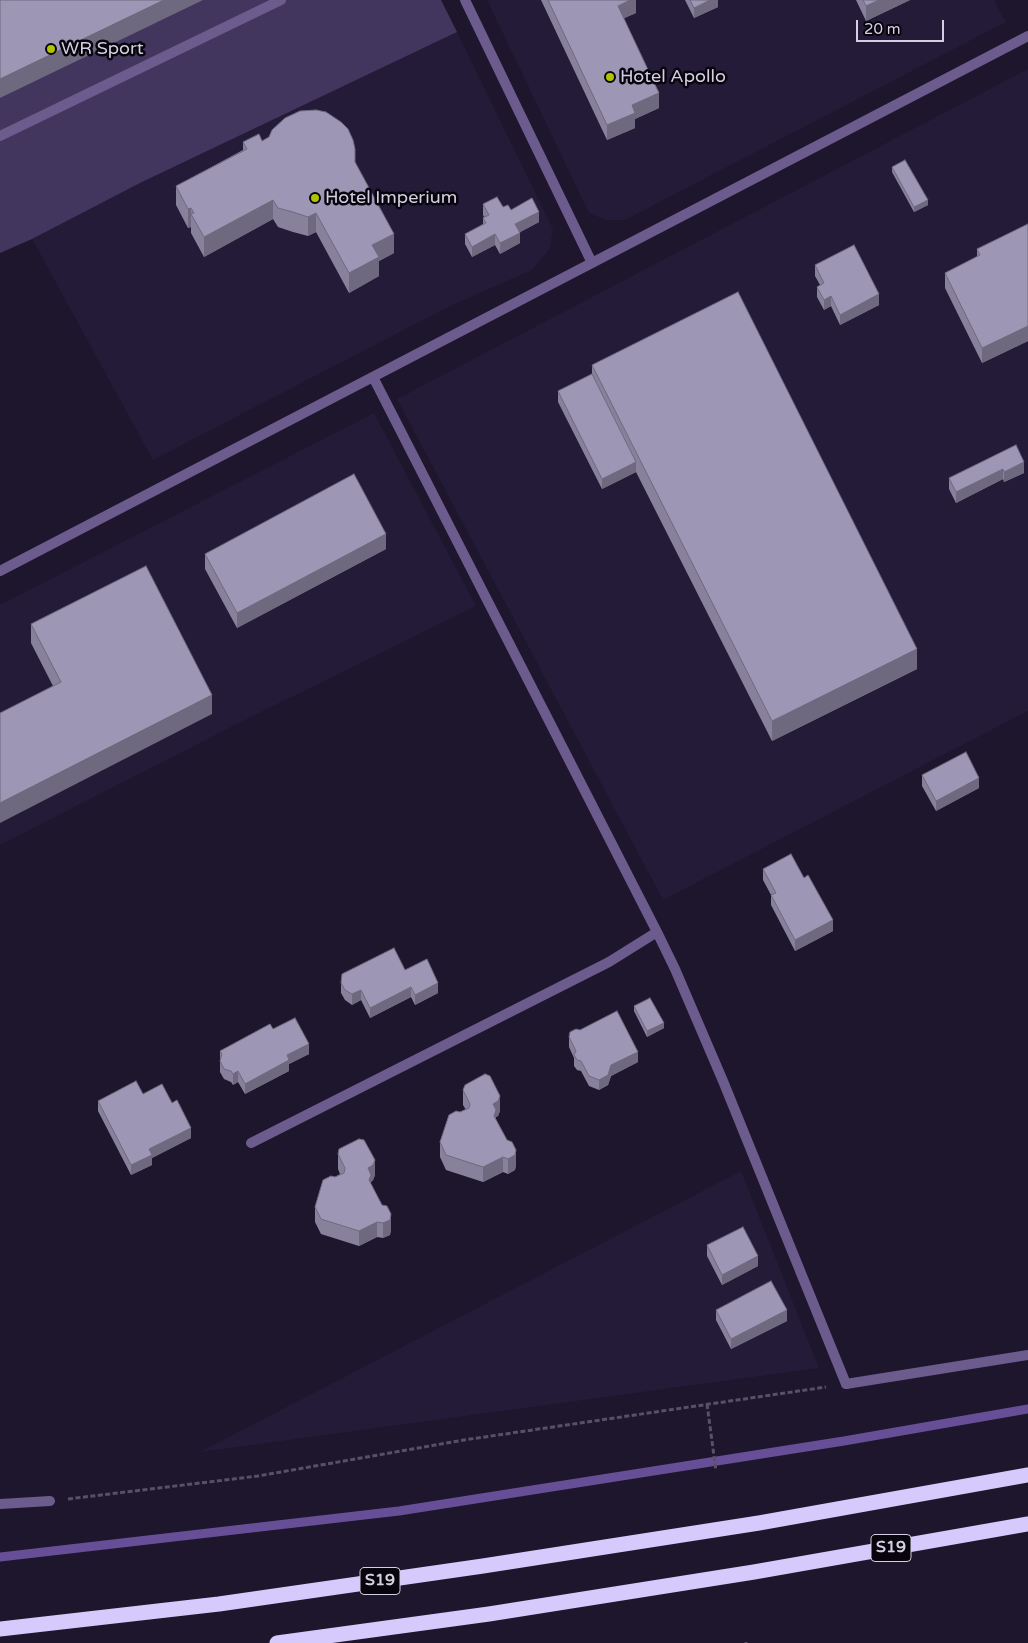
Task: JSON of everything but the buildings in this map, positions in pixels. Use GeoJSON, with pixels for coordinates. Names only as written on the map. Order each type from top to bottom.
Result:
{"type":"FeatureCollection","features":[{"type":"Feature","properties":{"kind":"highway","name":"S19"},"geometry":{"type":"LineString","coordinates":[[0,1629],[219,1604],[483,1566],[759,1523],[1028,1474]]}},
{"type":"Feature","properties":{"kind":"highway","name":"S19"},"geometry":{"type":"LineString","coordinates":[[277,1643],[489,1614],[695,1582],[1028,1524]]}},
{"type":"Feature","properties":{"kind":"street"},"geometry":{"type":"LineString","coordinates":[[0,136],[281,0]]}},
{"type":"Feature","properties":{"kind":"street"},"geometry":{"type":"LineString","coordinates":[[465,0],[592,263]]}},
{"type":"Feature","properties":{"kind":"street"},"geometry":{"type":"LineString","coordinates":[[0,570],[1028,36]]}},
{"type":"Feature","properties":{"kind":"street"},"geometry":{"type":"LineString","coordinates":[[373,377],[675,969],[723,1081],[846,1384],[1028,1355]]}},
{"type":"Feature","properties":{"kind":"street"},"geometry":{"type":"LineString","coordinates":[[251,1143],[609,962],[657,932]]}},
{"type":"Feature","properties":{"kind":"street"},"geometry":{"type":"LineString","coordinates":[[0,1504],[50,1501]]}},
{"type":"Feature","properties":{"kind":"path"},"geometry":{"type":"LineString","coordinates":[[50,1501],[258,1476],[464,1440],[846,1384]]}},
{"type":"Feature","properties":{"kind":"path"},"geometry":{"type":"LineString","coordinates":[[707,1404],[716,1471]]}},
{"type":"Feature","properties":{"kind":"shaded area"},"geometry":{"type":"Polygon","coordinates":[[[0,0],[441,0],[457,32],[140,183],[32,239],[0,253],[0,0]]]}},
{"type":"Feature","properties":{"kind":"shaded area"},"geometry":{"type":"Polygon","coordinates":[[[487,0],[994,0],[1006,22],[625,220],[606,220],[589,213],[487,0]]]}},
{"type":"Feature","properties":{"kind":"shaded area"},"geometry":{"type":"Polygon","coordinates":[[[457,32],[553,229],[550,248],[532,270],[450,306],[153,460],[32,239],[140,183],[457,32]]]}},
{"type":"Feature","properties":{"kind":"shaded area"},"geometry":{"type":"Polygon","coordinates":[[[1028,69],[1028,711],[663,900],[397,399],[1028,69]]]}},
{"type":"Feature","properties":{"kind":"shaded area"},"geometry":{"type":"Polygon","coordinates":[[[374,413],[476,606],[239,723],[0,845],[0,605],[374,413]]]}},
{"type":"Feature","properties":{"kind":"shaded area"},"geometry":{"type":"Polygon","coordinates":[[[741,1171],[819,1368],[200,1452],[741,1171]]]}},
{"type":"Feature","properties":{"kind":"waterway"},"geometry":{"type":"LineString","coordinates":[[0,1557],[399,1511],[844,1441],[1028,1409]]}},
{"type":"Feature","properties":{"kind":"place","name":"WR Sport"},"geometry":{"type":"Point","coordinates":[51,49]}},
{"type":"Feature","properties":{"kind":"place","name":"Hotel Apollo"},"geometry":{"type":"Point","coordinates":[610,77]}},
{"type":"Feature","properties":{"kind":"place","name":"Hotel Imperium"},"geometry":{"type":"Point","coordinates":[315,198]}}]}
